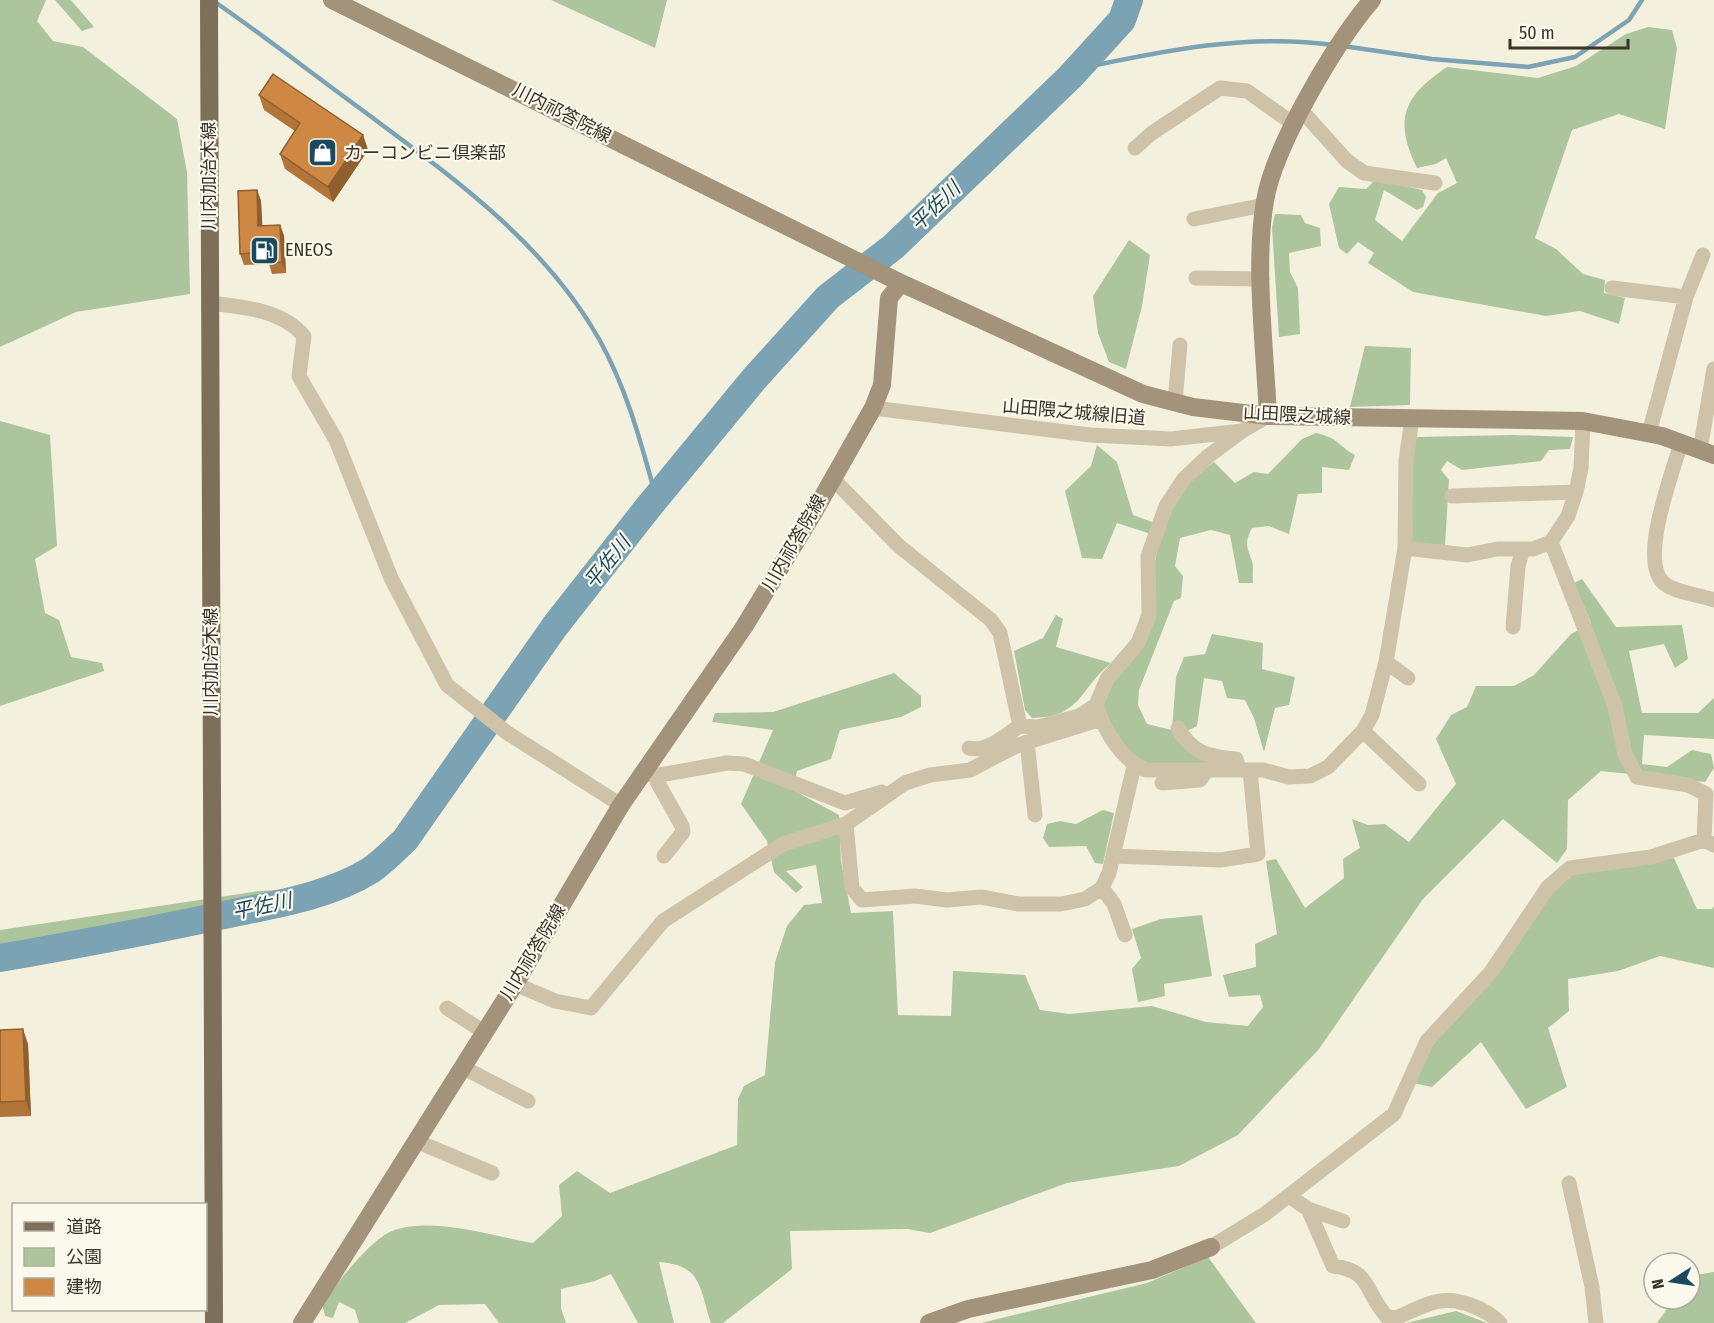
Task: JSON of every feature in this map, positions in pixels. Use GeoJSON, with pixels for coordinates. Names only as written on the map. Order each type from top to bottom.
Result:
{"type":"FeatureCollection","features":[{"type":"Feature","properties":{"kind":"main road","name":"川内加治木線"},"geometry":{"type":"LineString","coordinates":[[209,0],[214,1323]]}},
{"type":"Feature","properties":{"kind":"main road","name":"川内祁答院線"},"geometry":{"type":"LineString","coordinates":[[302,1323],[514,984],[621,804],[649,774],[744,627],[873,408],[882,385],[889,298],[901,283],[332,0]]}},
{"type":"Feature","properties":{"kind":"main road"},"geometry":{"type":"LineString","coordinates":[[1268,416],[1261,231],[1264,205],[1279,156],[1299,118],[1344,37],[1372,0]]}},
{"type":"Feature","properties":{"kind":"main road","name":"山田隈之城線"},"geometry":{"type":"LineString","coordinates":[[901,283],[1143,394],[1175,402],[1268,416],[1583,422],[1649,433],[1707,453]]}},
{"type":"Feature","properties":{"kind":"main road"},"geometry":{"type":"LineString","coordinates":[[929,1323],[968,1309],[1152,1270],[1211,1247]]}},
{"type":"Feature","properties":{"kind":"street"},"geometry":{"type":"LineString","coordinates":[[1135,148],[1152,133],[1220,88],[1247,91],[1299,118],[1347,161],[1364,173],[1435,183]]}},
{"type":"Feature","properties":{"kind":"street"},"geometry":{"type":"LineString","coordinates":[[1194,219],[1264,205]]}},
{"type":"Feature","properties":{"kind":"street"},"geometry":{"type":"LineString","coordinates":[[1649,433],[1686,297],[1703,255]]}},
{"type":"Feature","properties":{"kind":"street"},"geometry":{"type":"LineString","coordinates":[[1196,278],[1262,279]]}},
{"type":"Feature","properties":{"kind":"street"},"geometry":{"type":"LineString","coordinates":[[1612,288],[1686,297]]}},
{"type":"Feature","properties":{"kind":"street"},"geometry":{"type":"LineString","coordinates":[[209,303],[257,308],[295,326],[304,336],[299,376],[336,440],[391,578],[447,685],[506,732],[621,804]]}},
{"type":"Feature","properties":{"kind":"street"},"geometry":{"type":"LineString","coordinates":[[1175,402],[1180,345]]}},
{"type":"Feature","properties":{"kind":"street"},"geometry":{"type":"LineString","coordinates":[[1707,453],[1714,369]]}},
{"type":"Feature","properties":{"kind":"street","name":"山田隈之城線旧道"},"geometry":{"type":"LineString","coordinates":[[873,408],[1090,435],[1171,439],[1242,431],[1268,416]]}},
{"type":"Feature","properties":{"kind":"street"},"geometry":{"type":"LineString","coordinates":[[1242,431],[1207,457],[1183,480],[1166,506],[1148,556],[1149,615],[1138,643],[1107,679],[1099,712],[1134,766],[1146,770],[1263,770],[1289,777],[1310,776],[1328,767],[1363,731],[1372,715],[1386,662],[1405,548],[1406,461],[1412,418]]}},
{"type":"Feature","properties":{"kind":"street"},"geometry":{"type":"LineString","coordinates":[[1405,548],[1467,555],[1498,549],[1533,549],[1551,542],[1568,516],[1576,492],[1581,468],[1583,422]]}},
{"type":"Feature","properties":{"kind":"street"},"geometry":{"type":"LineString","coordinates":[[1681,443],[1659,517],[1654,561],[1657,576],[1666,585],[1714,600]]}},
{"type":"Feature","properties":{"kind":"street"},"geometry":{"type":"LineString","coordinates":[[832,478],[899,546],[991,620],[1000,633],[1020,726]]}},
{"type":"Feature","properties":{"kind":"street"},"geometry":{"type":"LineString","coordinates":[[1452,496],[1576,492]]}},
{"type":"Feature","properties":{"kind":"street"},"geometry":{"type":"LineString","coordinates":[[1211,1247],[1289,1196],[1394,1114],[1427,1041],[1491,972],[1548,887],[1570,868],[1651,857],[1709,843],[1710,792],[1688,785],[1636,777],[1625,754],[1615,706],[1551,542]]}},
{"type":"Feature","properties":{"kind":"street"},"geometry":{"type":"LineString","coordinates":[[1513,627],[1518,566],[1523,549]]}},
{"type":"Feature","properties":{"kind":"street"},"geometry":{"type":"LineString","coordinates":[[1386,662],[1408,678]]}},
{"type":"Feature","properties":{"kind":"street"},"geometry":{"type":"LineString","coordinates":[[969,748],[977,750],[985,747],[1020,726],[1038,727],[1099,712]]}},
{"type":"Feature","properties":{"kind":"street"},"geometry":{"type":"LineString","coordinates":[[664,856],[683,832],[649,774],[727,763],[744,764],[845,803],[930,775],[970,770],[1027,742],[1099,712]]}},
{"type":"Feature","properties":{"kind":"street"},"geometry":{"type":"LineString","coordinates":[[1113,856],[1220,860],[1258,854],[1245,770],[1236,759],[1213,758],[1198,752],[1186,742],[1178,728]]}},
{"type":"Feature","properties":{"kind":"street"},"geometry":{"type":"LineString","coordinates":[[1363,731],[1419,784]]}},
{"type":"Feature","properties":{"kind":"street"},"geometry":{"type":"LineString","coordinates":[[1027,742],[1035,814]]}},
{"type":"Feature","properties":{"kind":"street"},"geometry":{"type":"LineString","coordinates":[[846,824],[852,888],[862,900],[915,896],[948,900],[981,897],[1019,904],[1061,904],[1085,899],[1102,888],[1113,856],[1134,766]]}},
{"type":"Feature","properties":{"kind":"street"},"geometry":{"type":"LineString","coordinates":[[1162,783],[1200,780],[1207,770]]}},
{"type":"Feature","properties":{"kind":"street"},"geometry":{"type":"LineString","coordinates":[[514,984],[555,1001],[591,1008],[663,921],[783,844],[846,824],[905,783]]}},
{"type":"Feature","properties":{"kind":"street"},"geometry":{"type":"LineString","coordinates":[[1102,888],[1114,904],[1125,935]]}},
{"type":"Feature","properties":{"kind":"street"},"geometry":{"type":"LineString","coordinates":[[447,1008],[484,1032]]}},
{"type":"Feature","properties":{"kind":"street"},"geometry":{"type":"LineString","coordinates":[[462,1067],[528,1101]]}},
{"type":"Feature","properties":{"kind":"street"},"geometry":{"type":"LineString","coordinates":[[416,1141],[492,1173]]}},
{"type":"Feature","properties":{"kind":"street"},"geometry":{"type":"LineString","coordinates":[[1569,1183],[1592,1287],[1596,1323]]}},
{"type":"Feature","properties":{"kind":"street"},"geometry":{"type":"LineString","coordinates":[[1289,1196],[1308,1209],[1343,1221]]}},
{"type":"Feature","properties":{"kind":"street"},"geometry":{"type":"LineString","coordinates":[[1308,1209],[1333,1266],[1351,1268],[1359,1272],[1376,1305],[1387,1317],[1395,1318],[1440,1301],[1466,1303],[1493,1316],[1500,1323]]}},
{"type":"Feature","properties":{"kind":"green space"},"geometry":{"type":"Polygon","coordinates":[[[0,0],[46,0],[37,21],[53,41],[83,47],[177,119],[187,172],[190,294],[76,312],[0,347],[0,0]]]}},
{"type":"Feature","properties":{"kind":"green space"},"geometry":{"type":"Polygon","coordinates":[[[55,0],[71,0],[94,27],[82,31],[55,0]]]}},
{"type":"Feature","properties":{"kind":"green space"},"geometry":{"type":"Polygon","coordinates":[[[551,0],[667,0],[655,48],[551,0]]]}},
{"type":"Feature","properties":{"kind":"green space"},"geometry":{"type":"Polygon","coordinates":[[[1648,27],[1672,30],[1677,48],[1665,129],[1619,114],[1572,130],[1535,238],[1556,249],[1583,274],[1605,280],[1604,293],[1625,298],[1619,324],[1580,311],[1546,316],[1413,292],[1368,263],[1374,253],[1358,242],[1347,254],[1339,248],[1329,204],[1339,187],[1366,189],[1376,179],[1422,190],[1426,197],[1423,207],[1417,210],[1384,190],[1375,220],[1402,241],[1438,193],[1457,183],[1446,158],[1436,164],[1417,168],[1406,136],[1405,122],[1412,99],[1421,88],[1447,67],[1538,78],[1576,66],[1626,34],[1648,27]]]}},
{"type":"Feature","properties":{"kind":"green space"},"geometry":{"type":"Polygon","coordinates":[[[1275,214],[1301,215],[1305,223],[1320,228],[1321,246],[1289,253],[1290,272],[1298,288],[1300,334],[1279,337],[1272,227],[1275,214]]]}},
{"type":"Feature","properties":{"kind":"green space"},"geometry":{"type":"Polygon","coordinates":[[[1129,240],[1150,255],[1142,306],[1126,369],[1109,362],[1098,333],[1093,296],[1129,240]]]}},
{"type":"Feature","properties":{"kind":"green space"},"geometry":{"type":"Polygon","coordinates":[[[1365,346],[1411,348],[1410,405],[1350,407],[1365,346]]]}},
{"type":"Feature","properties":{"kind":"green space"},"geometry":{"type":"Polygon","coordinates":[[[0,421],[50,435],[57,546],[35,559],[45,613],[59,620],[71,657],[102,663],[104,671],[0,706],[0,421]]]}},
{"type":"Feature","properties":{"kind":"green space"},"geometry":{"type":"Polygon","coordinates":[[[1316,433],[1334,440],[1355,455],[1349,470],[1322,467],[1322,493],[1298,494],[1289,534],[1269,526],[1252,528],[1247,545],[1253,563],[1253,583],[1239,583],[1230,535],[1211,530],[1180,538],[1175,566],[1183,576],[1181,598],[1174,601],[1139,690],[1138,705],[1147,724],[1172,730],[1176,677],[1184,657],[1205,654],[1212,634],[1263,643],[1262,669],[1295,677],[1289,705],[1275,708],[1264,752],[1254,718],[1245,700],[1227,698],[1222,681],[1204,678],[1197,726],[1185,732],[1211,766],[1137,763],[1109,729],[1102,714],[1102,696],[1106,687],[1133,656],[1142,641],[1158,543],[1175,501],[1191,481],[1214,462],[1235,483],[1254,472],[1268,474],[1302,439],[1316,433]]]}},
{"type":"Feature","properties":{"kind":"green space"},"geometry":{"type":"Polygon","coordinates":[[[1513,435],[1573,437],[1570,449],[1549,450],[1541,461],[1462,470],[1447,461],[1441,470],[1449,480],[1445,546],[1409,544],[1414,437],[1513,435]]]}},
{"type":"Feature","properties":{"kind":"green space"},"geometry":{"type":"Polygon","coordinates":[[[1097,445],[1117,462],[1133,515],[1155,523],[1151,534],[1117,523],[1102,559],[1082,558],[1065,491],[1091,466],[1097,445]]]}},
{"type":"Feature","properties":{"kind":"green space"},"geometry":{"type":"Polygon","coordinates":[[[1582,579],[1616,627],[1682,625],[1688,659],[1675,668],[1664,644],[1629,651],[1642,713],[1698,713],[1714,698],[1714,739],[1644,735],[1642,764],[1667,767],[1692,750],[1711,754],[1714,768],[1705,782],[1601,771],[1568,800],[1567,849],[1557,863],[1503,819],[1423,899],[1319,1049],[1238,1135],[1179,1166],[1067,1183],[930,1233],[907,1229],[790,1231],[792,1269],[723,1323],[711,1323],[701,1289],[691,1273],[673,1264],[659,1262],[674,1323],[638,1323],[611,1274],[595,1281],[561,1289],[561,1308],[566,1323],[499,1323],[485,1304],[439,1305],[405,1323],[359,1323],[355,1310],[339,1302],[333,1318],[325,1316],[322,1304],[335,1286],[374,1243],[392,1231],[408,1227],[443,1226],[533,1243],[562,1216],[559,1185],[577,1171],[610,1193],[737,1145],[738,1099],[744,1086],[765,1075],[775,962],[787,926],[804,905],[822,903],[816,865],[786,871],[803,887],[796,893],[774,872],[767,841],[741,804],[773,730],[712,722],[715,713],[773,712],[894,673],[921,696],[921,707],[901,717],[840,730],[831,759],[797,771],[793,790],[839,815],[841,861],[851,913],[893,911],[898,1015],[951,1016],[953,971],[1025,975],[1040,1010],[1069,1014],[1152,1006],[1206,1022],[1248,1026],[1263,1007],[1260,995],[1229,997],[1223,975],[1256,967],[1255,944],[1277,934],[1266,861],[1276,859],[1305,908],[1344,878],[1343,859],[1360,848],[1352,819],[1368,825],[1385,824],[1409,842],[1456,784],[1436,739],[1451,715],[1467,707],[1476,686],[1514,686],[1534,675],[1571,634],[1591,623],[1574,583],[1582,579]]]}},
{"type":"Feature","properties":{"kind":"green space"},"geometry":{"type":"Polygon","coordinates":[[[1056,615],[1063,619],[1056,647],[1111,663],[1071,707],[1061,713],[1032,718],[1025,710],[1014,651],[1043,638],[1056,615]]]}},
{"type":"Feature","properties":{"kind":"green space"},"geometry":{"type":"Polygon","coordinates":[[[1103,810],[1114,813],[1103,864],[1095,863],[1086,846],[1049,847],[1043,838],[1047,824],[1060,821],[1076,824],[1103,810]]]}},
{"type":"Feature","properties":{"kind":"green space"},"geometry":{"type":"Polygon","coordinates":[[[1674,858],[1697,909],[1712,909],[1714,906],[1714,968],[1660,956],[1618,971],[1568,979],[1569,1011],[1548,1028],[1567,1087],[1526,1109],[1481,1042],[1432,1087],[1413,1083],[1432,1043],[1551,892],[1573,873],[1674,858]]]}},
{"type":"Feature","properties":{"kind":"green space"},"geometry":{"type":"Polygon","coordinates":[[[279,890],[105,933],[0,951],[0,930],[259,891],[279,890]]]}},
{"type":"Feature","properties":{"kind":"green space"},"geometry":{"type":"Polygon","coordinates":[[[1202,915],[1212,976],[1164,984],[1165,996],[1138,1002],[1132,969],[1141,958],[1132,929],[1161,919],[1202,915]]]}},
{"type":"Feature","properties":{"kind":"green space"},"geometry":{"type":"Polygon","coordinates":[[[1208,1257],[1256,1323],[981,1323],[1147,1283],[1208,1257]]]}},
{"type":"Feature","properties":{"kind":"green space"},"geometry":{"type":"Polygon","coordinates":[[[1714,1272],[1714,1323],[1657,1323],[1665,1311],[1702,1311],[1702,1274],[1714,1272]]]}},
{"type":"Feature","properties":{"kind":"green space"},"geometry":{"type":"Polygon","coordinates":[[[1456,1311],[1487,1323],[1406,1323],[1456,1311]]]}},
{"type":"Feature","properties":{"kind":"building"},"geometry":{"type":"Polygon","coordinates":[[[273,74],[363,135],[328,187],[280,154],[300,123],[259,95],[273,74]]]}},
{"type":"Feature","properties":{"kind":"building","name":"ENEOS"},"geometry":{"type":"Polygon","coordinates":[[[257,190],[258,226],[280,225],[282,262],[268,263],[268,252],[240,254],[238,191],[257,190]]]}},
{"type":"Feature","properties":{"kind":"building"},"geometry":{"type":"Polygon","coordinates":[[[23,1029],[26,1101],[0,1102],[0,1030],[23,1029]]]}},
{"type":"Feature","properties":{"kind":"waterway","name":"平佐川"},"geometry":{"type":"LineString","coordinates":[[0,958],[299,899],[337,887],[380,863],[405,840],[555,626],[646,510],[754,379],[828,297],[893,247],[1070,77],[1122,20],[1129,0]]}},
{"type":"Feature","properties":{"kind":"waterway"},"geometry":{"type":"LineString","coordinates":[[1343,46],[1432,59],[1528,67],[1575,57],[1629,20],[1642,0]]}},
{"type":"Feature","properties":{"kind":"waterway"},"geometry":{"type":"LineString","coordinates":[[215,2],[269,40],[459,184],[522,240],[550,270],[576,303],[599,339],[618,377],[656,497]]}},
{"type":"Feature","properties":{"kind":"waterway"},"geometry":{"type":"LineString","coordinates":[[1077,69],[1173,50],[1237,43],[1269,41],[1334,45]]}},
{"type":"Feature","properties":{"kind":"place","name":"カーコンビニ倶楽部"},"geometry":{"type":"Point","coordinates":[323,153]}},
{"type":"Feature","properties":{"kind":"place","name":"ENEOS"},"geometry":{"type":"Point","coordinates":[264,250]}}]}
